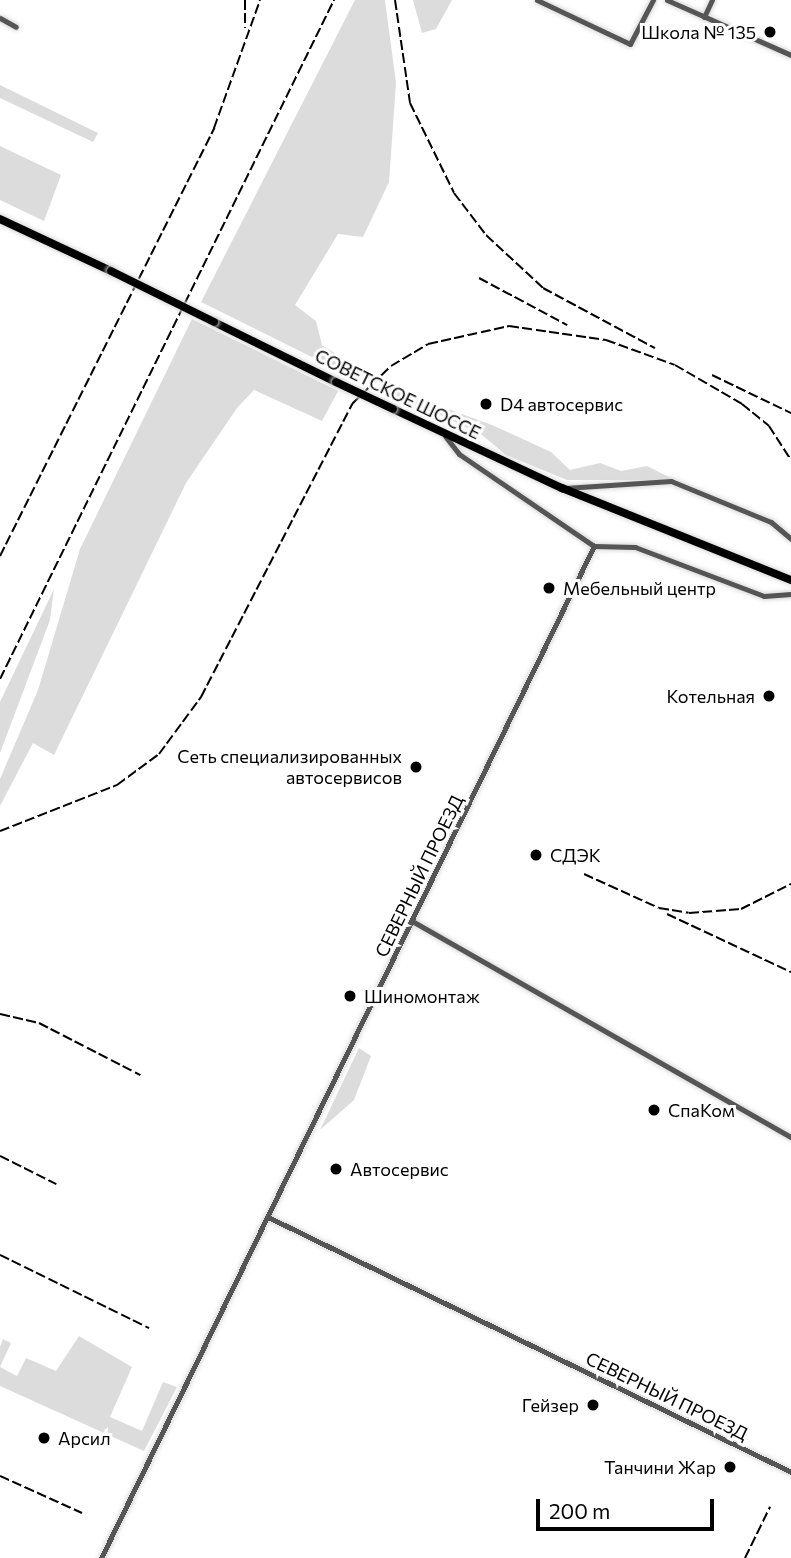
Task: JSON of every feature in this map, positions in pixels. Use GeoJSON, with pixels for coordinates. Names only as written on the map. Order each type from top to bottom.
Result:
{"type":"FeatureCollection","features":[{"type":"Feature","properties":{"kind":"main road","name":"СОВЕТСКОЕ ШОССЕ"},"geometry":{"type":"LineString","coordinates":[[0,219],[214,321],[445,436],[562,488],[791,580]]}},
{"type":"Feature","properties":{"kind":"street"},"geometry":{"type":"LineString","coordinates":[[537,0],[630,44],[653,0]]}},
{"type":"Feature","properties":{"kind":"street"},"geometry":{"type":"LineString","coordinates":[[667,0],[791,55]]}},
{"type":"Feature","properties":{"kind":"street"},"geometry":{"type":"LineString","coordinates":[[704,17],[712,0]]}},
{"type":"Feature","properties":{"kind":"street"},"geometry":{"type":"LineString","coordinates":[[0,18],[16,27]]}},
{"type":"Feature","properties":{"kind":"street"},"geometry":{"type":"LineString","coordinates":[[445,436],[459,454],[594,546],[635,547],[764,596],[791,594]]}},
{"type":"Feature","properties":{"kind":"street"},"geometry":{"type":"LineString","coordinates":[[562,488],[671,481],[771,522],[791,539]]}},
{"type":"Feature","properties":{"kind":"street","name":"СЕВЕРНЫЙ ПРОЕЗД"},"geometry":{"type":"LineString","coordinates":[[101,1558],[594,546]]}},
{"type":"Feature","properties":{"kind":"street"},"geometry":{"type":"LineString","coordinates":[[412,921],[791,1138]]}},
{"type":"Feature","properties":{"kind":"street","name":"СЕВЕРНЫЙ ПРОЕЗД"},"geometry":{"type":"LineString","coordinates":[[268,1217],[791,1472]]}},
{"type":"Feature","properties":{"kind":"shaded area"},"geometry":{"type":"Polygon","coordinates":[[[355,0],[385,0],[396,83],[389,182],[363,237],[338,234],[295,305],[316,321],[322,345],[344,359],[342,372],[201,302],[355,0]]]}},
{"type":"Feature","properties":{"kind":"shaded area"},"geometry":{"type":"Polygon","coordinates":[[[413,0],[452,0],[436,29],[422,33],[413,0]]]}},
{"type":"Feature","properties":{"kind":"shaded area"},"geometry":{"type":"Polygon","coordinates":[[[0,85],[98,133],[93,142],[0,98],[0,85]]]}},
{"type":"Feature","properties":{"kind":"shaded area"},"geometry":{"type":"Polygon","coordinates":[[[0,146],[61,175],[44,221],[0,200],[0,146]]]}},
{"type":"Feature","properties":{"kind":"shaded area"},"geometry":{"type":"Polygon","coordinates":[[[192,319],[338,391],[322,421],[254,390],[237,408],[186,483],[54,755],[33,743],[0,806],[0,779],[38,690],[80,549],[192,319]]]}},
{"type":"Feature","properties":{"kind":"shaded area"},"geometry":{"type":"Polygon","coordinates":[[[396,390],[492,425],[551,452],[570,470],[600,463],[621,471],[647,466],[675,480],[567,480],[506,455],[482,435],[428,409],[394,399],[388,392],[396,390]]]}},
{"type":"Feature","properties":{"kind":"shaded area"},"geometry":{"type":"Polygon","coordinates":[[[54,589],[50,620],[0,753],[0,702],[54,589]]]}},
{"type":"Feature","properties":{"kind":"shaded area"},"geometry":{"type":"Polygon","coordinates":[[[359,1048],[371,1056],[354,1100],[320,1130],[359,1048]]]}},
{"type":"Feature","properties":{"kind":"shaded area"},"geometry":{"type":"Polygon","coordinates":[[[79,1336],[132,1367],[110,1417],[142,1431],[163,1382],[177,1387],[144,1451],[0,1386],[0,1367],[17,1376],[26,1358],[56,1371],[79,1336]]]}},
{"type":"Feature","properties":{"kind":"shaded area"},"geometry":{"type":"Polygon","coordinates":[[[3,1339],[11,1343],[0,1367],[0,1347],[3,1339]]]}},
{"type":"Feature","properties":{"kind":"railway"},"geometry":{"type":"LineString","coordinates":[[245,0],[245,28]]}},
{"type":"Feature","properties":{"kind":"railway"},"geometry":{"type":"LineString","coordinates":[[0,556],[214,128],[260,0]]}},
{"type":"Feature","properties":{"kind":"railway"},"geometry":{"type":"LineString","coordinates":[[0,679],[334,0]]}},
{"type":"Feature","properties":{"kind":"railway"},"geometry":{"type":"LineString","coordinates":[[395,0],[410,103],[454,193],[486,235],[543,288],[655,348]]}},
{"type":"Feature","properties":{"kind":"railway"},"geometry":{"type":"LineString","coordinates":[[479,278],[567,325]]}},
{"type":"Feature","properties":{"kind":"railway"},"geometry":{"type":"LineString","coordinates":[[0,831],[117,785],[159,754],[201,697],[352,404],[391,366],[428,344],[509,326],[606,340],[675,365],[742,404],[769,426],[791,460]]}},
{"type":"Feature","properties":{"kind":"railway"},"geometry":{"type":"LineString","coordinates":[[712,375],[791,413]]}},
{"type":"Feature","properties":{"kind":"railway"},"geometry":{"type":"LineString","coordinates":[[584,874],[659,908],[689,913],[741,909],[791,884]]}},
{"type":"Feature","properties":{"kind":"railway"},"geometry":{"type":"LineString","coordinates":[[667,914],[791,972]]}},
{"type":"Feature","properties":{"kind":"railway"},"geometry":{"type":"LineString","coordinates":[[0,1014],[39,1023],[140,1075]]}},
{"type":"Feature","properties":{"kind":"railway"},"geometry":{"type":"LineString","coordinates":[[0,1156],[56,1184]]}},
{"type":"Feature","properties":{"kind":"railway"},"geometry":{"type":"LineString","coordinates":[[0,1255],[149,1328]]}},
{"type":"Feature","properties":{"kind":"railway"},"geometry":{"type":"LineString","coordinates":[[0,1476],[82,1513]]}},
{"type":"Feature","properties":{"kind":"railway"},"geometry":{"type":"LineString","coordinates":[[745,1558],[770,1507]]}},
{"type":"Feature","properties":{"kind":"place","name":"Школа № 135"},"geometry":{"type":"Point","coordinates":[770,32]}},
{"type":"Feature","properties":{"kind":"place","name":"D4 автосервис"},"geometry":{"type":"Point","coordinates":[486,404]}},
{"type":"Feature","properties":{"kind":"place","name":"Мебельный центр"},"geometry":{"type":"Point","coordinates":[549,588]}},
{"type":"Feature","properties":{"kind":"place","name":"Котельная"},"geometry":{"type":"Point","coordinates":[769,696]}},
{"type":"Feature","properties":{"kind":"place","name":"Сеть специализированных автосервисов"},"geometry":{"type":"Point","coordinates":[416,767]}},
{"type":"Feature","properties":{"kind":"place","name":"СДЭК"},"geometry":{"type":"Point","coordinates":[536,855]}},
{"type":"Feature","properties":{"kind":"place","name":"Шиномонтаж"},"geometry":{"type":"Point","coordinates":[350,996]}},
{"type":"Feature","properties":{"kind":"place","name":"СпаКом"},"geometry":{"type":"Point","coordinates":[654,1110]}},
{"type":"Feature","properties":{"kind":"place","name":"Автосервис"},"geometry":{"type":"Point","coordinates":[336,1169]}},
{"type":"Feature","properties":{"kind":"place","name":"Гейзер"},"geometry":{"type":"Point","coordinates":[593,1405]}},
{"type":"Feature","properties":{"kind":"place","name":"Арсил"},"geometry":{"type":"Point","coordinates":[44,1438]}},
{"type":"Feature","properties":{"kind":"place","name":"Танчини Жар"},"geometry":{"type":"Point","coordinates":[730,1467]}}]}
